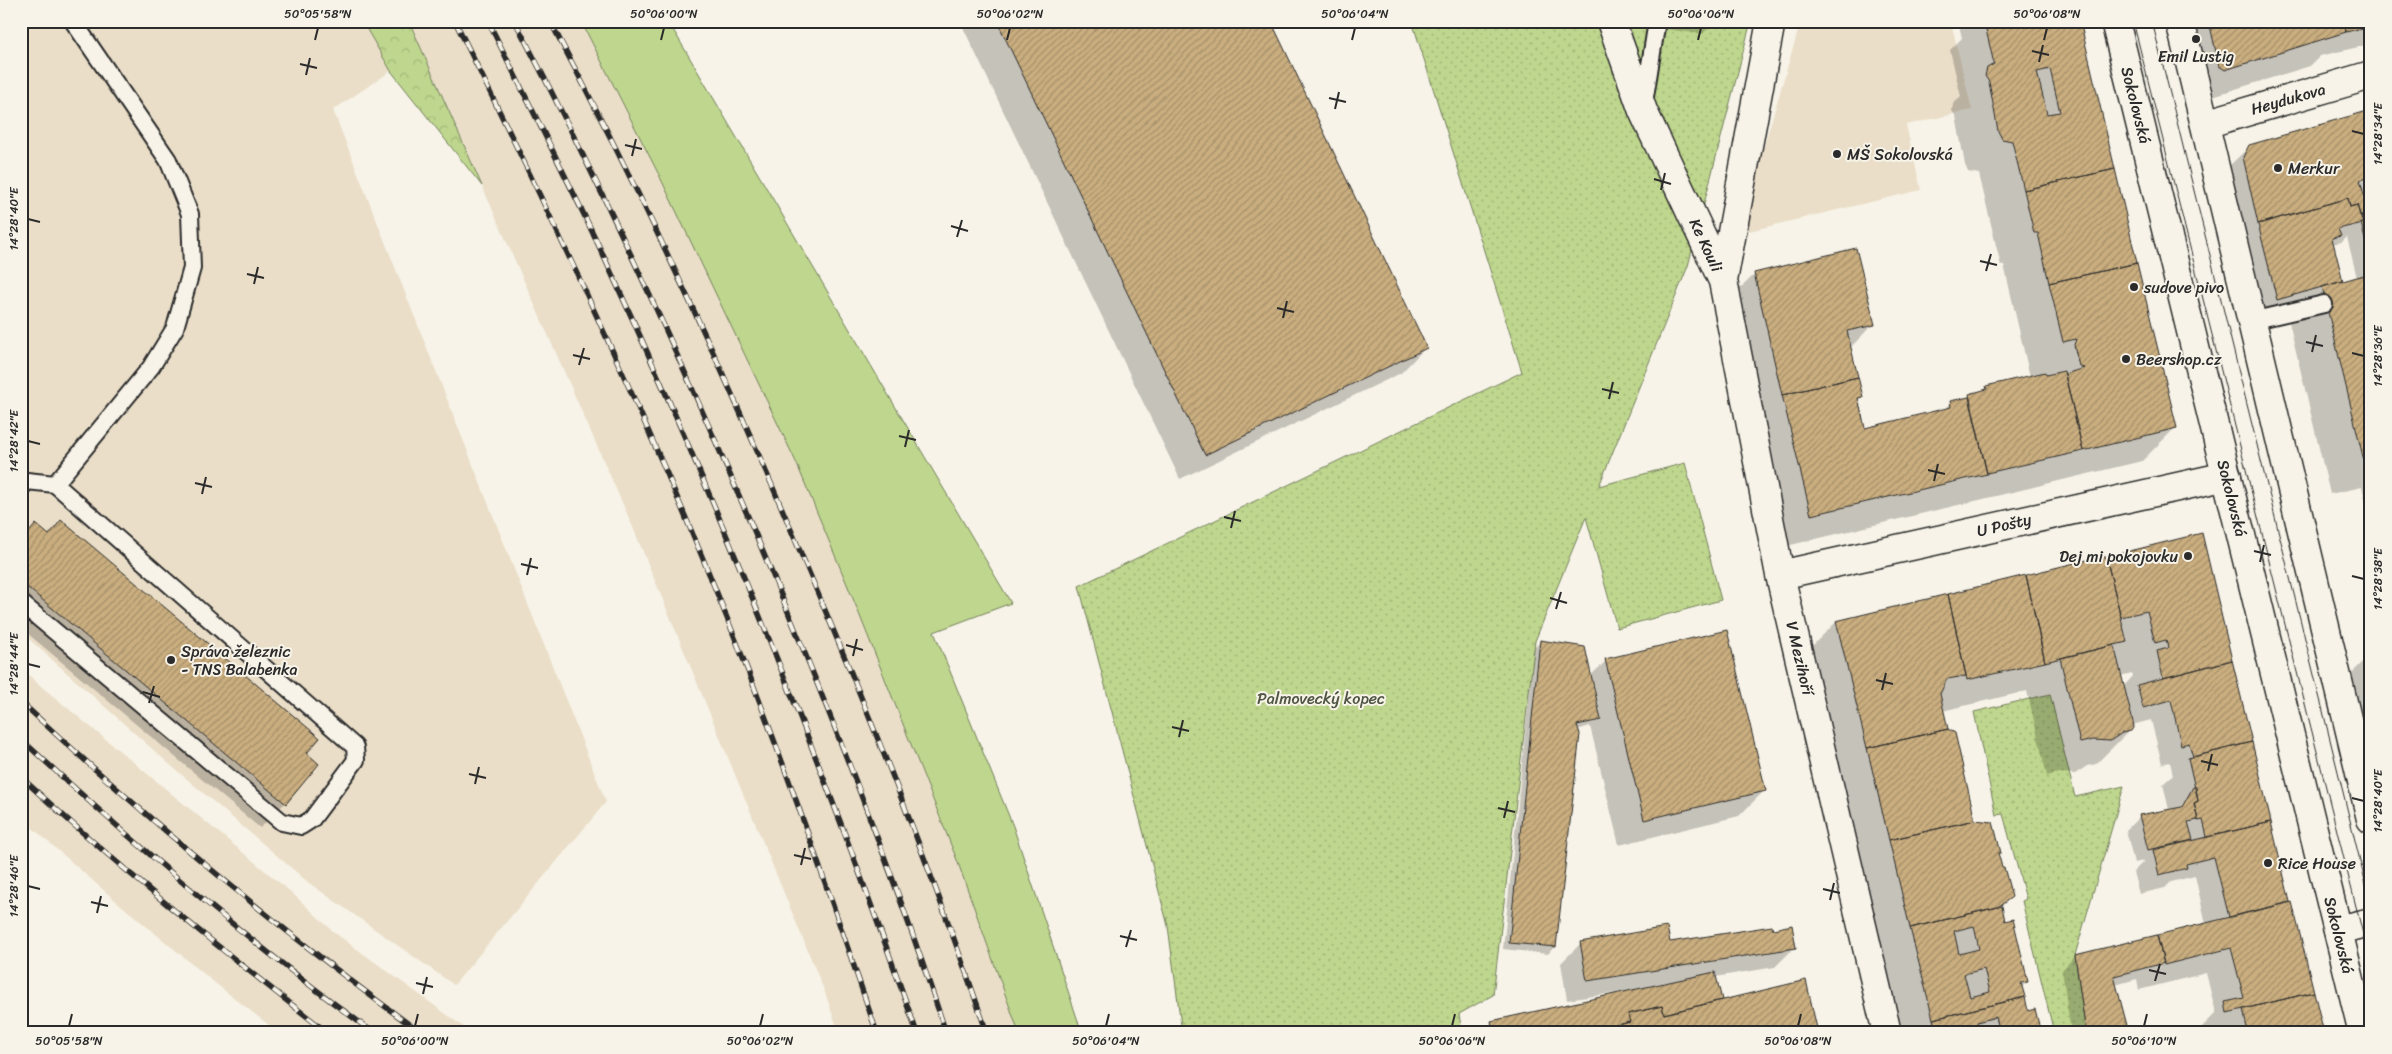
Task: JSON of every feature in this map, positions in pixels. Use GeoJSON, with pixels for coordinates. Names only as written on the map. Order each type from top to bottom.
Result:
{"type":"FeatureCollection","features":[{"type":"Feature","properties":{"kind":"street","name":"Ke Kouli"},"geometry":{"type":"LineString","coordinates":[[1611,21],[1643,111],[1722,281]]}},
{"type":"Feature","properties":{"kind":"street","name":"Ke Kouli"},"geometry":{"type":"LineString","coordinates":[[1722,281],[1771,21]]}},
{"type":"Feature","properties":{"kind":"street","name":"Sokolovská"},"geometry":{"type":"LineString","coordinates":[[2115,21],[2363,1033]]}},
{"type":"Feature","properties":{"kind":"street"},"geometry":{"type":"LineString","coordinates":[[2180,21],[2371,819]]}},
{"type":"Feature","properties":{"kind":"street","name":"Heydukova"},"geometry":{"type":"LineString","coordinates":[[2205,124],[2371,75]]}},
{"type":"Feature","properties":{"kind":"street","name":"V Mezihoří"},"geometry":{"type":"LineString","coordinates":[[1722,281],[1780,575],[1888,1033]]}},
{"type":"Feature","properties":{"kind":"street","name":"U Pošty"},"geometry":{"type":"LineString","coordinates":[[1780,575],[2227,476]]}},
{"type":"Feature","properties":{"kind":"street"},"geometry":{"type":"LineString","coordinates":[[2338,930],[2371,922]]}},
{"type":"Feature","properties":{"kind":"lane"},"geometry":{"type":"LineString","coordinates":[[55,484],[151,367],[175,328],[192,268],[190,214],[168,160],[73,21]]}},
{"type":"Feature","properties":{"kind":"lane"},"geometry":{"type":"LineString","coordinates":[[1643,111],[1657,21]]}},
{"type":"Feature","properties":{"kind":"lane"},"geometry":{"type":"LineString","coordinates":[[2251,321],[2324,304]]}},
{"type":"Feature","properties":{"kind":"lane"},"geometry":{"type":"LineString","coordinates":[[21,488],[27,481],[55,484],[356,747],[356,760],[312,819],[301,826],[282,822],[21,602]]}},
{"type":"Feature","properties":{"kind":"shaded area"},"geometry":{"type":"Polygon","coordinates":[[[21,21],[362,21],[391,71],[333,110],[606,802],[454,985],[309,883],[168,763],[21,632],[21,21]]]}},
{"type":"Feature","properties":{"kind":"shaded area"},"geometry":{"type":"Polygon","coordinates":[[[409,21],[581,21],[659,175],[796,462],[854,601],[957,860],[1019,1033],[839,1033],[824,990],[632,525],[409,21]]]}},
{"type":"Feature","properties":{"kind":"shaded area","name":"MŠ Sokolovská"},"geometry":{"type":"Polygon","coordinates":[[[1801,21],[1955,21],[1951,22],[1972,110],[1906,125],[1921,190],[1749,231],[1749,202],[1753,183],[1801,21]]]}},
{"type":"Feature","properties":{"kind":"shaded area"},"geometry":{"type":"Polygon","coordinates":[[[21,667],[36,682],[292,893],[335,933],[472,1033],[279,1033],[215,983],[116,901],[21,818],[21,667]]]}},
{"type":"Feature","properties":{"kind":"green space"},"geometry":{"type":"Polygon","coordinates":[[[362,21],[409,21],[482,186],[391,71],[362,21]]]}},
{"type":"Feature","properties":{"kind":"green space"},"geometry":{"type":"Polygon","coordinates":[[[581,21],[668,21],[1011,603],[934,632],[1013,826],[1082,1033],[1019,1033],[957,860],[854,601],[796,462],[659,175],[581,21]]]}},
{"type":"Feature","properties":{"kind":"green space","name":"Palmovecký kopec"},"geometry":{"type":"Polygon","coordinates":[[[1412,21],[1672,21],[1710,28],[1711,21],[1751,21],[1688,266],[1599,486],[1685,463],[1721,600],[1617,628],[1586,517],[1535,641],[1493,995],[1459,1014],[1462,1033],[1182,1033],[1168,926],[1079,586],[1522,372],[1412,21]]]}},
{"type":"Feature","properties":{"kind":"green space"},"geometry":{"type":"Polygon","coordinates":[[[2050,694],[2075,797],[2124,786],[2075,955],[2086,1033],[2054,1033],[2022,901],[2026,899],[2003,814],[1996,815],[1974,712],[2050,694]]]}},
{"type":"Feature","properties":{"kind":"building"},"geometry":{"type":"Polygon","coordinates":[[[997,21],[1271,21],[1427,348],[1205,455],[997,21]]]}},
{"type":"Feature","properties":{"kind":"building"},"geometry":{"type":"Polygon","coordinates":[[[1672,21],[1711,21],[1710,28],[1672,21]]]}},
{"type":"Feature","properties":{"kind":"building"},"geometry":{"type":"Polygon","coordinates":[[[1984,21],[2080,21],[2115,169],[2024,190],[2012,141],[2002,139],[1998,131],[1989,82],[1985,76],[1987,68],[1994,64],[1984,21]],[[2050,69],[2037,72],[2047,114],[2060,112],[2050,69]]]}},
{"type":"Feature","properties":{"kind":"building"},"geometry":{"type":"Polygon","coordinates":[[[2209,21],[2344,21],[2346,32],[2225,70],[2219,66],[2209,21]]]}},
{"type":"Feature","properties":{"kind":"building"},"geometry":{"type":"Polygon","coordinates":[[[2344,21],[2371,21],[2371,26],[2346,32],[2344,21]]]}},
{"type":"Feature","properties":{"kind":"building"},"geometry":{"type":"Polygon","coordinates":[[[2371,110],[2371,176],[2360,180],[2369,213],[2360,216],[2357,205],[2350,207],[2348,198],[2258,224],[2243,157],[2249,145],[2371,110]]]}},
{"type":"Feature","properties":{"kind":"building"},"geometry":{"type":"Polygon","coordinates":[[[2115,169],[2137,263],[2049,283],[2038,233],[2034,233],[2024,190],[2115,169]]]}},
{"type":"Feature","properties":{"kind":"building"},"geometry":{"type":"Polygon","coordinates":[[[2348,198],[2350,207],[2357,205],[2363,223],[2338,229],[2341,236],[2332,238],[2343,281],[2277,300],[2258,224],[2348,198]]]}},
{"type":"Feature","properties":{"kind":"building"},"geometry":{"type":"Polygon","coordinates":[[[2371,212],[2371,265],[2361,223],[2363,223],[2361,215],[2371,212]]]}},
{"type":"Feature","properties":{"kind":"building"},"geometry":{"type":"Polygon","coordinates":[[[1856,248],[1875,325],[1847,331],[1858,377],[1782,395],[1754,273],[1856,248]]]}},
{"type":"Feature","properties":{"kind":"building"},"geometry":{"type":"Polygon","coordinates":[[[2137,263],[2177,428],[2083,451],[2065,374],[2084,368],[2079,366],[2074,345],[2076,339],[2063,342],[2049,283],[2137,263]]]}},
{"type":"Feature","properties":{"kind":"building"},"geometry":{"type":"Polygon","coordinates":[[[2371,273],[2371,460],[2364,461],[2322,287],[2371,273]]]}},
{"type":"Feature","properties":{"kind":"building"},"geometry":{"type":"Polygon","coordinates":[[[2064,371],[2083,451],[1987,473],[1969,394],[1987,389],[1986,386],[2045,372],[2046,375],[2064,371]]]}},
{"type":"Feature","properties":{"kind":"building"},"geometry":{"type":"Polygon","coordinates":[[[1858,377],[1863,397],[1858,398],[1865,428],[1951,407],[1950,401],[1969,397],[1987,474],[1811,515],[1782,395],[1858,377]]]}},
{"type":"Feature","properties":{"kind":"building"},"geometry":{"type":"Polygon","coordinates":[[[2371,460],[2371,491],[2364,461],[2371,460]]]}},
{"type":"Feature","properties":{"kind":"building","name":"Správa železnic - TNS Balabenka"},"geometry":{"type":"Polygon","coordinates":[[[61,520],[320,738],[307,753],[319,764],[286,804],[21,582],[21,541],[36,524],[49,535],[61,520]]]}},
{"type":"Feature","properties":{"kind":"building"},"geometry":{"type":"Polygon","coordinates":[[[2202,533],[2232,660],[2163,678],[2157,651],[2168,648],[2166,640],[2155,643],[2147,611],[2121,617],[2106,557],[2202,533]]]}},
{"type":"Feature","properties":{"kind":"building"},"geometry":{"type":"Polygon","coordinates":[[[2099,557],[2106,557],[2127,642],[2045,662],[2026,575],[2099,557]]]}},
{"type":"Feature","properties":{"kind":"building"},"geometry":{"type":"Polygon","coordinates":[[[2026,575],[2045,662],[1967,680],[1948,594],[2026,575]]]}},
{"type":"Feature","properties":{"kind":"building"},"geometry":{"type":"Polygon","coordinates":[[[1948,594],[1966,676],[1947,679],[1940,694],[1948,729],[1867,748],[1836,621],[1948,594]]]}},
{"type":"Feature","properties":{"kind":"building"},"geometry":{"type":"Polygon","coordinates":[[[1727,630],[1766,791],[1644,820],[1605,659],[1727,630]]]}},
{"type":"Feature","properties":{"kind":"building"},"geometry":{"type":"Polygon","coordinates":[[[1540,640],[1585,647],[1601,720],[1577,725],[1580,734],[1556,947],[1509,943],[1540,640]]]}},
{"type":"Feature","properties":{"kind":"building"},"geometry":{"type":"Polygon","coordinates":[[[2114,645],[2134,726],[2131,731],[2122,733],[2110,741],[2093,740],[2080,743],[2060,658],[2114,645]]]}},
{"type":"Feature","properties":{"kind":"building"},"geometry":{"type":"Polygon","coordinates":[[[2365,658],[2371,658],[2371,683],[2365,658]]]}},
{"type":"Feature","properties":{"kind":"building"},"geometry":{"type":"Polygon","coordinates":[[[2232,660],[2252,742],[2193,757],[2189,743],[2181,745],[2171,700],[2143,708],[2137,685],[2232,660]]]}},
{"type":"Feature","properties":{"kind":"building"},"geometry":{"type":"Polygon","coordinates":[[[1948,729],[1955,733],[1975,820],[1889,840],[1867,748],[1948,729]]]}},
{"type":"Feature","properties":{"kind":"building"},"geometry":{"type":"Polygon","coordinates":[[[2252,742],[2271,822],[2207,837],[2203,820],[2198,821],[2194,803],[2198,801],[2188,758],[2252,742]]]}},
{"type":"Feature","properties":{"kind":"building"},"geometry":{"type":"Polygon","coordinates":[[[2193,787],[2196,787],[2198,801],[2194,803],[2198,820],[2188,822],[2193,840],[2148,850],[2139,815],[2182,807],[2193,787]]]}},
{"type":"Feature","properties":{"kind":"building"},"geometry":{"type":"Polygon","coordinates":[[[1975,820],[1993,822],[2001,853],[1998,853],[2012,897],[1998,907],[1910,928],[1889,840],[1975,820]]]}},
{"type":"Feature","properties":{"kind":"building"},"geometry":{"type":"Polygon","coordinates":[[[2271,822],[2290,902],[2229,917],[2214,857],[2186,864],[2187,868],[2159,875],[2153,850],[2271,822]]]}},
{"type":"Feature","properties":{"kind":"building"},"geometry":{"type":"Polygon","coordinates":[[[2292,902],[2314,992],[2227,1013],[2225,1002],[2244,998],[2231,948],[2164,965],[2157,935],[2292,902]]]}},
{"type":"Feature","properties":{"kind":"building"},"geometry":{"type":"Polygon","coordinates":[[[2002,906],[2005,921],[2013,919],[2028,982],[2021,983],[2025,997],[1933,1019],[1910,928],[2002,906]],[[1974,926],[1954,931],[1959,954],[1979,949],[1974,926]],[[1984,969],[1964,974],[1970,997],[1990,992],[1984,969]]]}},
{"type":"Feature","properties":{"kind":"building"},"geometry":{"type":"Polygon","coordinates":[[[1792,925],[1796,948],[1587,981],[1580,942],[1667,927],[1670,942],[1772,926],[1773,929],[1792,925]]]}},
{"type":"Feature","properties":{"kind":"building"},"geometry":{"type":"Polygon","coordinates":[[[2157,935],[2164,963],[2114,976],[2129,1033],[2086,1033],[2075,955],[2157,935]]]}},
{"type":"Feature","properties":{"kind":"building"},"geometry":{"type":"Polygon","coordinates":[[[1715,972],[1722,1000],[1664,1014],[1662,1006],[1628,1014],[1630,1022],[1584,1033],[1494,1033],[1491,1021],[1715,972]]]}},
{"type":"Feature","properties":{"kind":"building"},"geometry":{"type":"Polygon","coordinates":[[[1806,980],[1818,1033],[1584,1033],[1630,1022],[1628,1014],[1662,1006],[1664,1014],[1806,980]]]}},
{"type":"Feature","properties":{"kind":"building"},"geometry":{"type":"Polygon","coordinates":[[[2314,992],[2324,1033],[2248,1033],[2243,1009],[2314,992]]]}},
{"type":"Feature","properties":{"kind":"building"},"geometry":{"type":"Polygon","coordinates":[[[2025,997],[2028,1011],[2035,1009],[2041,1033],[2000,1033],[1996,1017],[1977,1022],[1979,1033],[1936,1033],[1933,1019],[2025,997]]]}},
{"type":"Feature","properties":{"kind":"tram line"},"geometry":{"type":"LineString","coordinates":[[2133,21],[2371,966]]}},
{"type":"Feature","properties":{"kind":"tram line"},"geometry":{"type":"LineString","coordinates":[[2152,21],[2371,905]]}},
{"type":"Feature","properties":{"kind":"railway"},"geometry":{"type":"LineString","coordinates":[[455,21],[597,317],[696,542],[786,772],[877,1033]]}},
{"type":"Feature","properties":{"kind":"railway"},"geometry":{"type":"LineString","coordinates":[[488,21],[591,229],[648,354],[731,546],[809,739],[917,1033]]}},
{"type":"Feature","properties":{"kind":"railway"},"geometry":{"type":"LineString","coordinates":[[515,21],[618,227],[744,507],[797,634],[864,804],[907,918],[946,1033]]}},
{"type":"Feature","properties":{"kind":"railway"},"geometry":{"type":"LineString","coordinates":[[550,21],[652,221],[776,494],[854,679],[900,796],[945,914],[987,1033]]}},
{"type":"Feature","properties":{"kind":"railway"},"geometry":{"type":"LineString","coordinates":[[21,702],[117,789],[216,874],[317,955],[421,1033]]}},
{"type":"Feature","properties":{"kind":"railway"},"geometry":{"type":"LineString","coordinates":[[21,739],[149,854],[237,928],[374,1033]]}},
{"type":"Feature","properties":{"kind":"railway"},"geometry":{"type":"LineString","coordinates":[[21,777],[172,908],[328,1033]]}},
{"type":"Feature","properties":{"kind":"place","name":"Emil Lustig"},"geometry":{"type":"Point","coordinates":[2196,39]}},
{"type":"Feature","properties":{"kind":"place","name":"MŠ Sokolovská"},"geometry":{"type":"Point","coordinates":[1837,154]}},
{"type":"Feature","properties":{"kind":"place","name":"Merkur"},"geometry":{"type":"Point","coordinates":[2278,168]}},
{"type":"Feature","properties":{"kind":"place","name":"sudove pivo"},"geometry":{"type":"Point","coordinates":[2134,287]}},
{"type":"Feature","properties":{"kind":"place","name":"Beershop.cz"},"geometry":{"type":"Point","coordinates":[2126,359]}},
{"type":"Feature","properties":{"kind":"place","name":"Dej mi pokojovku"},"geometry":{"type":"Point","coordinates":[2188,556]}},
{"type":"Feature","properties":{"kind":"place","name":"Správa železnic - TNS Balabenka"},"geometry":{"type":"Point","coordinates":[171,660]}},
{"type":"Feature","properties":{"kind":"place","name":"Rice House"},"geometry":{"type":"Point","coordinates":[2268,863]}}]}
